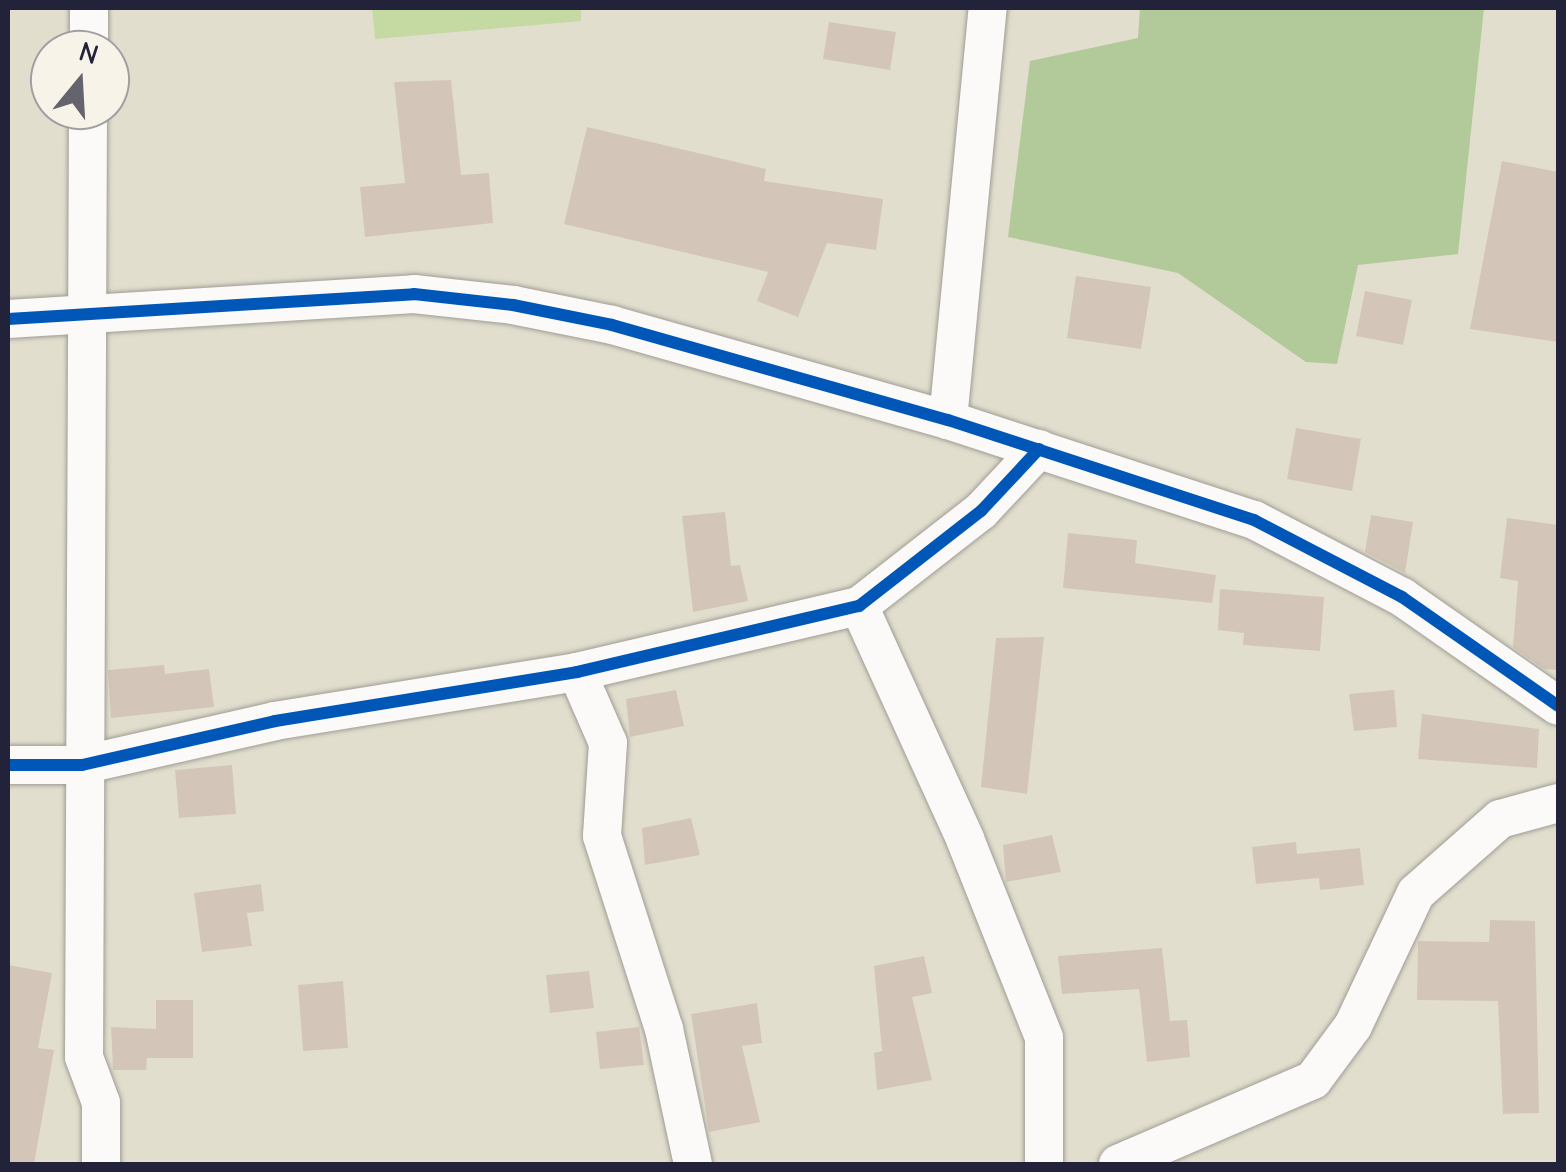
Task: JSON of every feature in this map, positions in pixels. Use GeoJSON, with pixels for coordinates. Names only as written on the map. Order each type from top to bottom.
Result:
{"type":"FeatureCollection","features":[{"type":"Feature","properties":{"kind":"street"},"geometry":{"type":"LineString","coordinates":[[948,420],[988,8]]}},
{"type":"Feature","properties":{"kind":"street"},"geometry":{"type":"LineString","coordinates":[[88,130],[82,766],[84,1056],[101,1103],[101,1164]]}},
{"type":"Feature","properties":{"kind":"street"},"geometry":{"type":"LineString","coordinates":[[8,320],[84,310],[414,294],[513,305],[612,325],[948,420],[1254,520],[1402,597],[1558,706]]}},
{"type":"Feature","properties":{"kind":"street"},"geometry":{"type":"LineString","coordinates":[[8,765],[82,766],[276,721],[578,672],[859,606],[981,511],[1039,449]]}},
{"type":"Feature","properties":{"kind":"street"},"geometry":{"type":"LineString","coordinates":[[859,606],[965,839],[1044,1038],[1044,1164]]}},
{"type":"Feature","properties":{"kind":"street"},"geometry":{"type":"LineString","coordinates":[[578,672],[608,743],[602,836],[664,1029],[693,1164]]}},
{"type":"Feature","properties":{"kind":"street"},"geometry":{"type":"LineString","coordinates":[[1118,1164],[1313,1080],[1353,1026],[1416,893],[1500,819],[1558,803]]}},
{"type":"Feature","properties":{"kind":"green space"},"geometry":{"type":"Polygon","coordinates":[[[372,8],[581,8],[581,21],[375,39],[372,8]]]}},
{"type":"Feature","properties":{"kind":"green space"},"geometry":{"type":"Polygon","coordinates":[[[1140,8],[1484,8],[1458,254],[1358,265],[1337,364],[1306,362],[1178,273],[1008,237],[1030,61],[1138,38],[1140,8]]]}},
{"type":"Feature","properties":{"kind":"building"},"geometry":{"type":"Polygon","coordinates":[[[829,22],[896,32],[890,70],[823,59],[829,22]]]}},
{"type":"Feature","properties":{"kind":"building"},"geometry":{"type":"Polygon","coordinates":[[[451,80],[461,175],[489,173],[493,223],[365,237],[360,187],[405,183],[394,82],[451,80]]]}},
{"type":"Feature","properties":{"kind":"building"},"geometry":{"type":"Polygon","coordinates":[[[587,127],[766,169],[764,181],[883,199],[876,250],[827,243],[798,317],[757,301],[768,272],[564,224],[587,127]]]}},
{"type":"Feature","properties":{"kind":"building"},"geometry":{"type":"Polygon","coordinates":[[[1502,161],[1558,172],[1558,342],[1470,329],[1502,161]]]}},
{"type":"Feature","properties":{"kind":"building"},"geometry":{"type":"Polygon","coordinates":[[[1076,276],[1151,287],[1141,349],[1067,338],[1076,276]]]}},
{"type":"Feature","properties":{"kind":"building"},"geometry":{"type":"Polygon","coordinates":[[[1365,291],[1412,300],[1403,345],[1356,336],[1365,291]]]}},
{"type":"Feature","properties":{"kind":"building"},"geometry":{"type":"Polygon","coordinates":[[[1296,428],[1361,439],[1352,491],[1287,479],[1296,428]]]}},
{"type":"Feature","properties":{"kind":"building"},"geometry":{"type":"Polygon","coordinates":[[[725,512],[731,566],[740,565],[748,601],[693,612],[682,516],[725,512]]]}},
{"type":"Feature","properties":{"kind":"building"},"geometry":{"type":"Polygon","coordinates":[[[1371,515],[1413,522],[1405,573],[1365,552],[1371,515]]]}},
{"type":"Feature","properties":{"kind":"building"},"geometry":{"type":"Polygon","coordinates":[[[1507,518],[1558,525],[1558,670],[1544,669],[1513,647],[1518,581],[1500,578],[1507,518]]]}},
{"type":"Feature","properties":{"kind":"building"},"geometry":{"type":"Polygon","coordinates":[[[1068,533],[1137,540],[1135,563],[1216,575],[1212,603],[1063,588],[1068,533]]]}},
{"type":"Feature","properties":{"kind":"building"},"geometry":{"type":"Polygon","coordinates":[[[1220,589],[1324,597],[1320,651],[1243,645],[1244,633],[1218,630],[1220,589]]]}},
{"type":"Feature","properties":{"kind":"building"},"geometry":{"type":"Polygon","coordinates":[[[1044,637],[1027,794],[981,787],[996,638],[1044,637]]]}},
{"type":"Feature","properties":{"kind":"building"},"geometry":{"type":"Polygon","coordinates":[[[164,665],[165,674],[209,669],[214,707],[111,718],[108,670],[164,665]]]}},
{"type":"Feature","properties":{"kind":"building"},"geometry":{"type":"Polygon","coordinates":[[[676,690],[684,726],[630,737],[626,699],[676,690]]]}},
{"type":"Feature","properties":{"kind":"building"},"geometry":{"type":"Polygon","coordinates":[[[1394,690],[1397,727],[1354,731],[1349,694],[1394,690]]]}},
{"type":"Feature","properties":{"kind":"building"},"geometry":{"type":"Polygon","coordinates":[[[1422,714],[1539,729],[1537,768],[1418,759],[1422,714]]]}},
{"type":"Feature","properties":{"kind":"building"},"geometry":{"type":"Polygon","coordinates":[[[232,765],[236,814],[179,818],[175,770],[232,765]]]}},
{"type":"Feature","properties":{"kind":"building"},"geometry":{"type":"Polygon","coordinates":[[[691,818],[700,855],[645,865],[642,828],[691,818]]]}},
{"type":"Feature","properties":{"kind":"building"},"geometry":{"type":"Polygon","coordinates":[[[1052,835],[1061,872],[1006,882],[1003,845],[1052,835]]]}},
{"type":"Feature","properties":{"kind":"building"},"geometry":{"type":"Polygon","coordinates":[[[1296,842],[1297,854],[1360,848],[1364,885],[1320,890],[1319,878],[1256,884],[1252,847],[1296,842]]]}},
{"type":"Feature","properties":{"kind":"building"},"geometry":{"type":"Polygon","coordinates":[[[261,884],[264,911],[247,913],[252,946],[202,952],[194,893],[261,884]]]}},
{"type":"Feature","properties":{"kind":"building"},"geometry":{"type":"Polygon","coordinates":[[[1490,920],[1535,921],[1539,1113],[1503,1114],[1498,1001],[1417,1000],[1418,941],[1489,942],[1490,920]]]}},
{"type":"Feature","properties":{"kind":"building"},"geometry":{"type":"Polygon","coordinates":[[[1162,948],[1170,1021],[1187,1020],[1190,1057],[1147,1062],[1139,989],[1062,994],[1058,956],[1162,948]]]}},
{"type":"Feature","properties":{"kind":"building"},"geometry":{"type":"Polygon","coordinates":[[[924,956],[932,993],[912,997],[932,1080],[877,1090],[874,1053],[882,1051],[874,966],[924,956]]]}},
{"type":"Feature","properties":{"kind":"building"},"geometry":{"type":"Polygon","coordinates":[[[8,965],[52,973],[38,1048],[54,1050],[34,1164],[8,1162],[8,965]]]}},
{"type":"Feature","properties":{"kind":"building"},"geometry":{"type":"Polygon","coordinates":[[[589,971],[594,1008],[550,1013],[546,975],[589,971]]]}},
{"type":"Feature","properties":{"kind":"building"},"geometry":{"type":"Polygon","coordinates":[[[343,981],[348,1048],[303,1051],[298,985],[343,981]]]}},
{"type":"Feature","properties":{"kind":"building"},"geometry":{"type":"Polygon","coordinates":[[[156,1000],[193,1000],[193,1058],[147,1058],[146,1070],[113,1070],[111,1027],[156,1029],[156,1000]]]}},
{"type":"Feature","properties":{"kind":"building"},"geometry":{"type":"Polygon","coordinates":[[[757,1003],[762,1043],[742,1046],[760,1122],[709,1132],[691,1014],[757,1003]]]}},
{"type":"Feature","properties":{"kind":"building"},"geometry":{"type":"Polygon","coordinates":[[[639,1027],[644,1065],[600,1069],[596,1032],[639,1027]]]}},
{"type":"Feature","properties":{"kind":"cycle path"},"geometry":{"type":"LineString","coordinates":[[8,319],[414,294],[513,305],[612,325],[948,420],[1254,520],[1402,597],[1558,706]]}},
{"type":"Feature","properties":{"kind":"cycle path"},"geometry":{"type":"LineString","coordinates":[[8,765],[82,765],[275,721],[577,672],[859,606],[981,511],[1039,449]]}}]}
